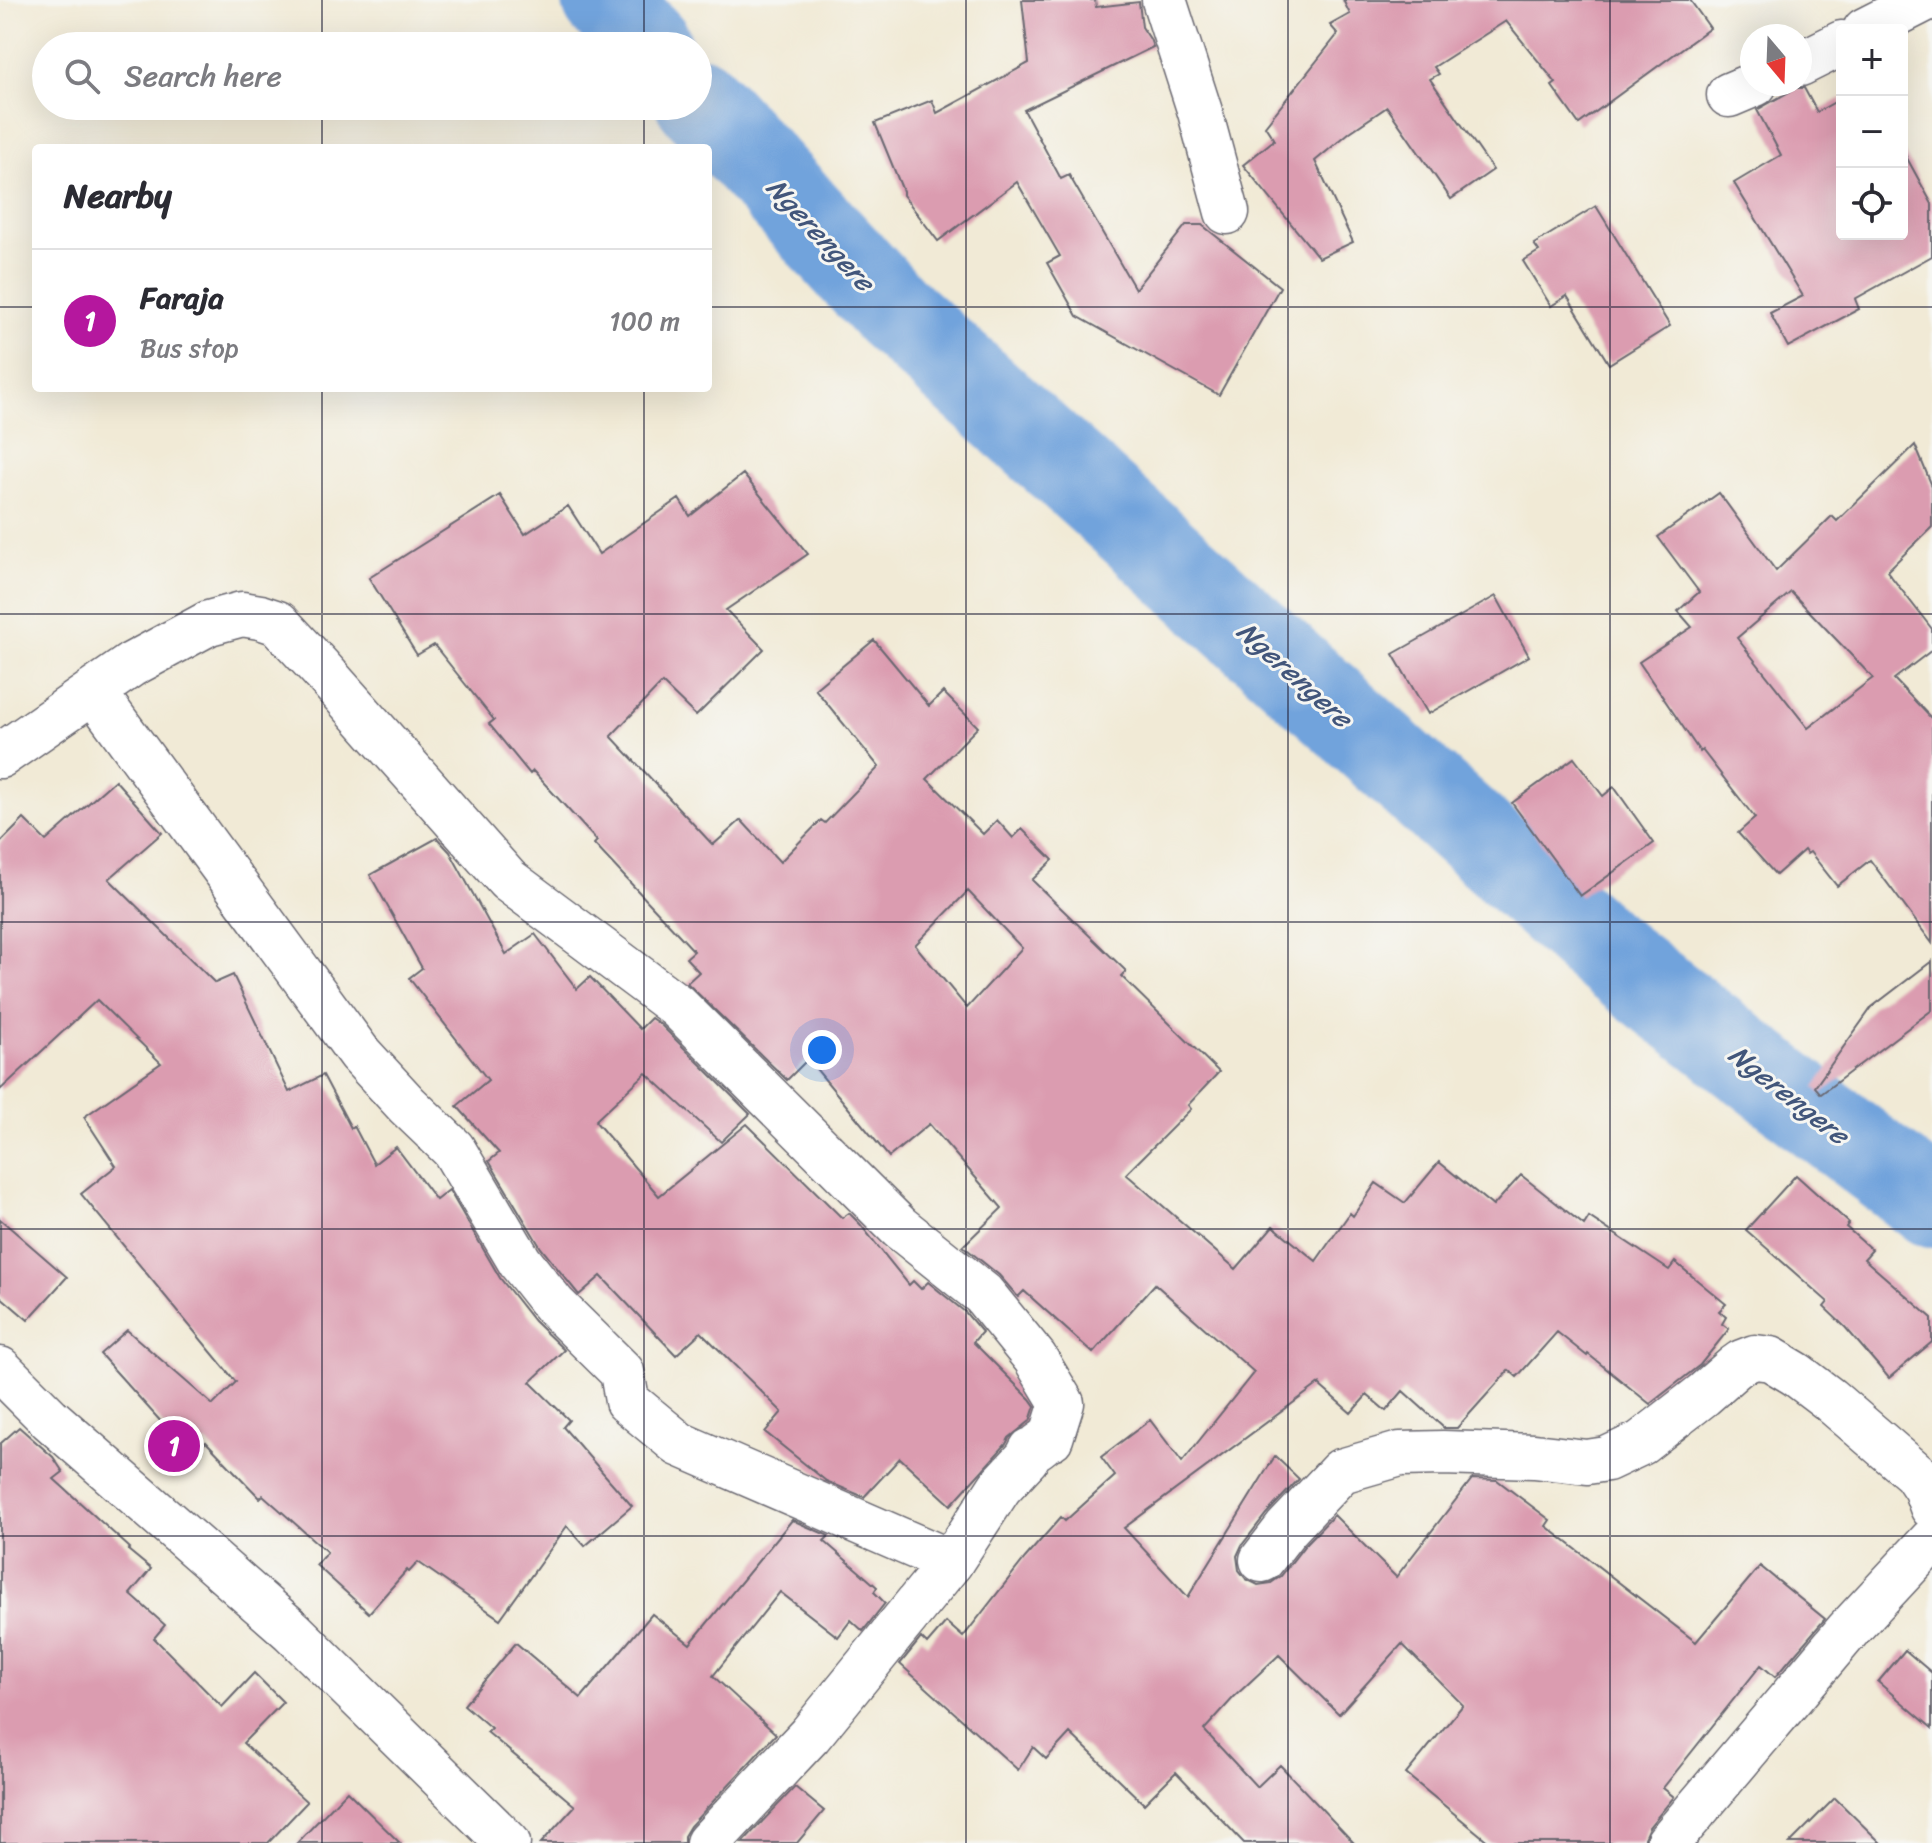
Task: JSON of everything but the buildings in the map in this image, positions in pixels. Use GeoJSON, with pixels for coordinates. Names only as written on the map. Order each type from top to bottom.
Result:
{"type":"FeatureCollection","features":[{"type":"Feature","properties":{"kind":"street"},"geometry":{"type":"LineString","coordinates":[[1164,0],[1200,112],[1227,212]]}},
{"type":"Feature","properties":{"kind":"street"},"geometry":{"type":"LineString","coordinates":[[1877,24],[1924,0]]}},
{"type":"Feature","properties":{"kind":"street"},"geometry":{"type":"LineString","coordinates":[[1812,58],[1836,46]]}},
{"type":"Feature","properties":{"kind":"street"},"geometry":{"type":"LineString","coordinates":[[0,756],[131,665],[209,623],[242,614],[278,623],[508,880],[677,1006],[899,1227],[983,1294],[1035,1358],[1062,1403],[1051,1438],[1031,1450],[1000,1487],[951,1562],[810,1735],[708,1843]]}},
{"type":"Feature","properties":{"kind":"street"},"geometry":{"type":"LineString","coordinates":[[94,692],[359,1053],[453,1149],[520,1262],[554,1305],[622,1372],[627,1401],[679,1444],[951,1562]]}},
{"type":"Feature","properties":{"kind":"street"},"geometry":{"type":"LineString","coordinates":[[1262,1560],[1286,1529],[1341,1471],[1400,1454],[1534,1456],[1587,1462],[1607,1459],[1641,1443],[1735,1367],[1755,1357],[1771,1359],[1829,1399],[1915,1473],[1932,1507]]}},
{"type":"Feature","properties":{"kind":"street"},"geometry":{"type":"LineString","coordinates":[[0,1369],[50,1419],[292,1631],[508,1843]]}},
{"type":"Feature","properties":{"kind":"street"},"geometry":{"type":"LineString","coordinates":[[1668,1843],[1848,1630],[1932,1540]]}},
{"type":"Feature","properties":{"kind":"waterway","name":"Ngerengere"},"geometry":{"type":"LineString","coordinates":[[606,0],[635,32]]}},
{"type":"Feature","properties":{"kind":"waterway","name":"Ngerengere"},"geometry":{"type":"LineString","coordinates":[[712,115],[891,310],[1604,951],[1932,1204]]}},
{"type":"Feature","properties":{"kind":"place","name":"Faraja"},"geometry":{"type":"Point","coordinates":[174,1446]}}]}
